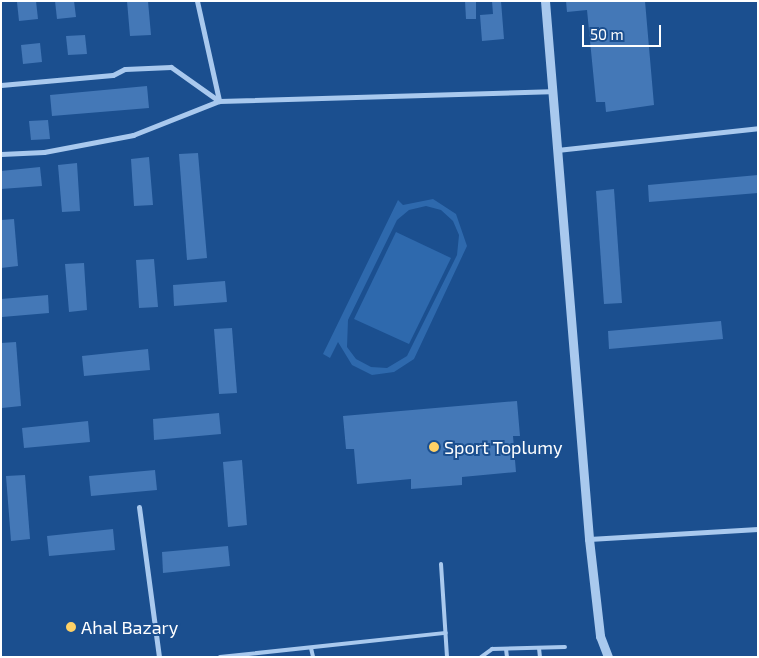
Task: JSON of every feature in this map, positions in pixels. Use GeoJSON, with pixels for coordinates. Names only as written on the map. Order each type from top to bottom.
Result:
{"type":"FeatureCollection","features":[{"type":"Feature","properties":{"kind":"street"},"geometry":{"type":"LineString","coordinates":[[197,1],[219,101]]}},
{"type":"Feature","properties":{"kind":"street"},"geometry":{"type":"LineString","coordinates":[[545,1],[550,91],[589,539],[600,636],[608,657]]}},
{"type":"Feature","properties":{"kind":"street"},"geometry":{"type":"LineString","coordinates":[[1,85],[113,76],[125,68],[171,67],[219,101]]}},
{"type":"Feature","properties":{"kind":"street"},"geometry":{"type":"LineString","coordinates":[[1,154],[44,152],[133,135],[219,101],[550,91]]}},
{"type":"Feature","properties":{"kind":"street"},"geometry":{"type":"LineString","coordinates":[[555,151],[758,128]]}},
{"type":"Feature","properties":{"kind":"street"},"geometry":{"type":"LineString","coordinates":[[139,507],[158,657]]}},
{"type":"Feature","properties":{"kind":"street"},"geometry":{"type":"LineString","coordinates":[[589,539],[758,529]]}},
{"type":"Feature","properties":{"kind":"lane"},"geometry":{"type":"LineString","coordinates":[[441,564],[447,657]]}},
{"type":"Feature","properties":{"kind":"lane"},"geometry":{"type":"LineString","coordinates":[[220,657],[259,655],[286,650],[446,633]]}},
{"type":"Feature","properties":{"kind":"lane"},"geometry":{"type":"LineString","coordinates":[[481,657],[492,649],[565,647]]}},
{"type":"Feature","properties":{"kind":"lane"},"geometry":{"type":"LineString","coordinates":[[312,648],[313,657]]}},
{"type":"Feature","properties":{"kind":"lane"},"geometry":{"type":"LineString","coordinates":[[539,648],[540,657]]}},
{"type":"Feature","properties":{"kind":"lane"},"geometry":{"type":"LineString","coordinates":[[506,649],[507,657]]}},
{"type":"Feature","properties":{"kind":"lane"},"geometry":{"type":"LineString","coordinates":[[286,650],[286,657]]}},
{"type":"Feature","properties":{"kind":"shaded area"},"geometry":{"type":"Polygon","coordinates":[[[433,199],[456,214],[467,246],[414,359],[394,372],[372,375],[352,365],[338,342],[330,358],[323,354],[398,200],[403,205],[433,199]],[[426,206],[409,210],[397,220],[348,320],[347,347],[356,359],[371,367],[387,368],[407,356],[457,255],[459,235],[453,221],[441,210],[426,206]]]}},
{"type":"Feature","properties":{"kind":"shaded area"},"geometry":{"type":"Polygon","coordinates":[[[396,232],[451,258],[409,344],[354,319],[396,232]]]}},
{"type":"Feature","properties":{"kind":"building"},"geometry":{"type":"Polygon","coordinates":[[[36,1],[38,19],[19,21],[17,2],[36,1]]]}},
{"type":"Feature","properties":{"kind":"building"},"geometry":{"type":"Polygon","coordinates":[[[55,1],[74,1],[76,17],[57,19],[55,1]]]}},
{"type":"Feature","properties":{"kind":"building"},"geometry":{"type":"Polygon","coordinates":[[[127,1],[148,1],[151,35],[130,36],[127,1]]]}},
{"type":"Feature","properties":{"kind":"building"},"geometry":{"type":"Polygon","coordinates":[[[465,1],[476,1],[476,19],[466,19],[465,1]]]}},
{"type":"Feature","properties":{"kind":"building"},"geometry":{"type":"Polygon","coordinates":[[[492,1],[501,1],[504,39],[482,41],[480,15],[493,14],[492,1]]]}},
{"type":"Feature","properties":{"kind":"building"},"geometry":{"type":"Polygon","coordinates":[[[566,1],[645,1],[654,105],[606,112],[605,102],[596,102],[587,10],[567,12],[566,1]]]}},
{"type":"Feature","properties":{"kind":"building"},"geometry":{"type":"Polygon","coordinates":[[[85,35],[87,54],[68,55],[66,36],[85,35]]]}},
{"type":"Feature","properties":{"kind":"building"},"geometry":{"type":"Polygon","coordinates":[[[40,43],[42,62],[23,64],[21,45],[40,43]]]}},
{"type":"Feature","properties":{"kind":"building"},"geometry":{"type":"Polygon","coordinates":[[[147,86],[149,108],[52,116],[50,95],[147,86]]]}},
{"type":"Feature","properties":{"kind":"building"},"geometry":{"type":"Polygon","coordinates":[[[48,120],[50,139],[31,140],[29,121],[48,120]]]}},
{"type":"Feature","properties":{"kind":"building"},"geometry":{"type":"Polygon","coordinates":[[[198,153],[207,258],[187,260],[179,154],[198,153]]]}},
{"type":"Feature","properties":{"kind":"building"},"geometry":{"type":"Polygon","coordinates":[[[149,157],[153,205],[134,206],[131,159],[149,157]]]}},
{"type":"Feature","properties":{"kind":"building"},"geometry":{"type":"Polygon","coordinates":[[[77,163],[80,211],[62,212],[58,165],[77,163]]]}},
{"type":"Feature","properties":{"kind":"building"},"geometry":{"type":"Polygon","coordinates":[[[40,167],[42,186],[1,189],[1,171],[40,167]]]}},
{"type":"Feature","properties":{"kind":"building"},"geometry":{"type":"Polygon","coordinates":[[[758,175],[758,193],[649,202],[648,185],[758,175]]]}},
{"type":"Feature","properties":{"kind":"building"},"geometry":{"type":"Polygon","coordinates":[[[614,189],[622,303],[604,304],[596,191],[614,189]]]}},
{"type":"Feature","properties":{"kind":"building"},"geometry":{"type":"Polygon","coordinates":[[[14,219],[18,266],[1,268],[1,220],[14,219]]]}},
{"type":"Feature","properties":{"kind":"building"},"geometry":{"type":"Polygon","coordinates":[[[154,259],[158,307],[139,308],[136,260],[154,259]]]}},
{"type":"Feature","properties":{"kind":"building"},"geometry":{"type":"Polygon","coordinates":[[[84,263],[87,310],[69,312],[65,264],[84,263]]]}},
{"type":"Feature","properties":{"kind":"building"},"geometry":{"type":"Polygon","coordinates":[[[225,281],[227,302],[174,306],[173,285],[225,281]]]}},
{"type":"Feature","properties":{"kind":"building"},"geometry":{"type":"Polygon","coordinates":[[[48,295],[49,313],[2,317],[1,299],[48,295]]]}},
{"type":"Feature","properties":{"kind":"building"},"geometry":{"type":"Polygon","coordinates":[[[721,321],[723,339],[609,349],[608,331],[721,321]]]}},
{"type":"Feature","properties":{"kind":"building"},"geometry":{"type":"Polygon","coordinates":[[[232,328],[237,393],[219,394],[214,329],[232,328]]]}},
{"type":"Feature","properties":{"kind":"building"},"geometry":{"type":"Polygon","coordinates":[[[16,342],[21,406],[2,408],[1,343],[16,342]]]}},
{"type":"Feature","properties":{"kind":"building"},"geometry":{"type":"Polygon","coordinates":[[[148,349],[150,370],[84,376],[82,356],[148,349]]]}},
{"type":"Feature","properties":{"kind":"building","name":"Sport Toplumy"},"geometry":{"type":"Polygon","coordinates":[[[517,401],[520,436],[513,436],[516,472],[462,477],[462,485],[411,489],[411,479],[357,484],[354,449],[346,449],[343,416],[517,401]]]}},
{"type":"Feature","properties":{"kind":"building"},"geometry":{"type":"Polygon","coordinates":[[[219,413],[221,434],[154,440],[153,419],[219,413]]]}},
{"type":"Feature","properties":{"kind":"building"},"geometry":{"type":"Polygon","coordinates":[[[88,421],[90,442],[24,448],[22,428],[88,421]]]}},
{"type":"Feature","properties":{"kind":"building"},"geometry":{"type":"Polygon","coordinates":[[[242,460],[247,525],[228,527],[223,462],[242,460]]]}},
{"type":"Feature","properties":{"kind":"building"},"geometry":{"type":"Polygon","coordinates":[[[155,470],[157,490],[91,496],[89,476],[155,470]]]}},
{"type":"Feature","properties":{"kind":"building"},"geometry":{"type":"Polygon","coordinates":[[[25,475],[30,539],[11,541],[6,476],[25,475]]]}},
{"type":"Feature","properties":{"kind":"building"},"geometry":{"type":"Polygon","coordinates":[[[113,529],[115,550],[49,556],[47,536],[113,529]]]}},
{"type":"Feature","properties":{"kind":"building"},"geometry":{"type":"Polygon","coordinates":[[[228,546],[230,566],[163,573],[162,552],[228,546]]]}},
{"type":"Feature","properties":{"kind":"place","name":"Sport Toplumy"},"geometry":{"type":"Point","coordinates":[434,447]}},
{"type":"Feature","properties":{"kind":"place","name":"Ahal Bazary"},"geometry":{"type":"Point","coordinates":[71,627]}}]}
